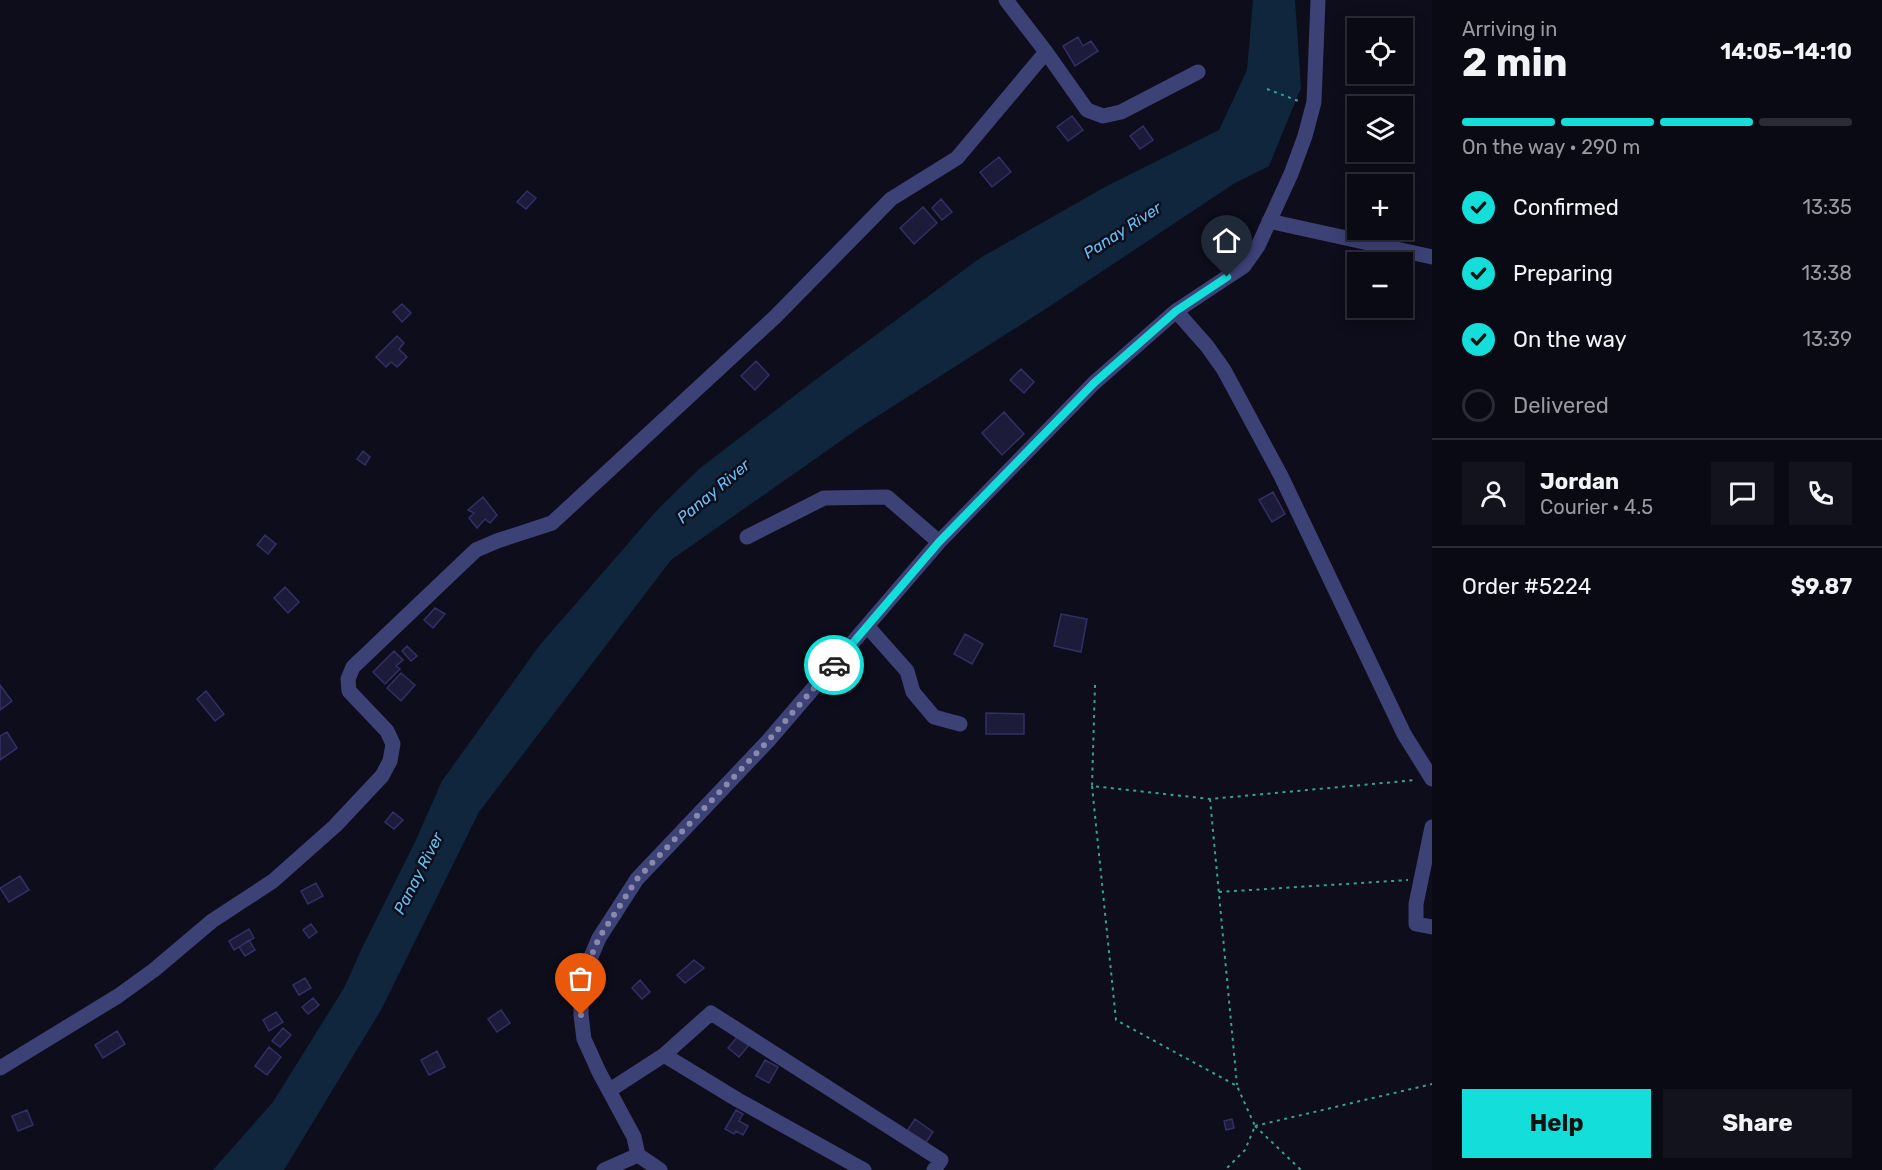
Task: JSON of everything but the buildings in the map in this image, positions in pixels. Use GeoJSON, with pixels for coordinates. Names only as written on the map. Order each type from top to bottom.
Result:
{"type":"FeatureCollection","features":[{"type":"Feature","properties":{"kind":"street"},"geometry":{"type":"LineString","coordinates":[[1006,0],[1087,110],[1103,116],[1120,112],[1198,72]]}},
{"type":"Feature","properties":{"kind":"street"},"geometry":{"type":"LineString","coordinates":[[660,1170],[638,1155],[634,1137],[584,1039],[581,994],[584,973],[599,938],[637,879],[768,741],[939,542],[1094,383],[1176,311],[1244,266],[1258,246],[1291,174],[1314,102],[1318,0]]}},
{"type":"Feature","properties":{"kind":"street"},"geometry":{"type":"LineString","coordinates":[[0,1068],[118,996],[154,970],[212,921],[273,881],[335,826],[382,776],[390,762],[393,744],[387,731],[349,691],[348,679],[353,667],[476,550],[552,523],[775,317],[891,199],[957,158],[1046,52]]}},
{"type":"Feature","properties":{"kind":"street"},"geometry":{"type":"LineString","coordinates":[[1269,221],[1432,256]]}},
{"type":"Feature","properties":{"kind":"street"},"geometry":{"type":"LineString","coordinates":[[1176,311],[1207,346],[1224,370],[1281,476],[1404,734],[1432,779]]}},
{"type":"Feature","properties":{"kind":"street"},"geometry":{"type":"LineString","coordinates":[[747,537],[824,498],[887,498],[939,542]]}},
{"type":"Feature","properties":{"kind":"street"},"geometry":{"type":"LineString","coordinates":[[868,627],[907,671],[913,692],[934,717],[960,724]]}},
{"type":"Feature","properties":{"kind":"street"},"geometry":{"type":"LineString","coordinates":[[1432,827],[1416,904],[1416,924],[1432,927]]}},
{"type":"Feature","properties":{"kind":"street"},"geometry":{"type":"LineString","coordinates":[[610,1090],[664,1055],[711,1013],[941,1160],[934,1170]]}},
{"type":"Feature","properties":{"kind":"street"},"geometry":{"type":"LineString","coordinates":[[664,1055],[738,1100],[864,1170]]}},
{"type":"Feature","properties":{"kind":"street"},"geometry":{"type":"LineString","coordinates":[[604,1170],[638,1155]]}},
{"type":"Feature","properties":{"kind":"path"},"geometry":{"type":"LineString","coordinates":[[1267,89],[1304,104]]}},
{"type":"Feature","properties":{"kind":"path"},"geometry":{"type":"LineString","coordinates":[[1095,685],[1092,786],[1116,1020],[1237,1086]]}},
{"type":"Feature","properties":{"kind":"path"},"geometry":{"type":"LineString","coordinates":[[1092,786],[1210,799],[1432,779]]}},
{"type":"Feature","properties":{"kind":"path"},"geometry":{"type":"LineString","coordinates":[[1210,799],[1237,1086],[1255,1126],[1301,1170]]}},
{"type":"Feature","properties":{"kind":"path"},"geometry":{"type":"LineString","coordinates":[[1219,892],[1421,879]]}},
{"type":"Feature","properties":{"kind":"path"},"geometry":{"type":"LineString","coordinates":[[1255,1126],[1432,1084]]}},
{"type":"Feature","properties":{"kind":"path"},"geometry":{"type":"LineString","coordinates":[[1225,1170],[1245,1150],[1255,1126]]}},
{"type":"Feature","properties":{"kind":"water","name":"Panay River"},"geometry":{"type":"Polygon","coordinates":[[[1253,0],[1295,0],[1301,88],[1269,166],[1235,183],[1044,310],[862,426],[671,560],[479,812],[381,1010],[284,1170],[213,1170],[273,1102],[344,988],[442,781],[539,646],[658,509],[699,469],[980,258],[1105,187],[1219,130],[1247,70],[1253,0]]]}},
{"type":"Feature","properties":{"kind":"way so far"},"geometry":{"type":"LineString","coordinates":[[581,1015],[584,973],[599,938],[637,879],[768,741],[834,665]]}},
{"type":"Feature","properties":{"kind":"route"},"geometry":{"type":"LineString","coordinates":[[834,665],[939,542],[1094,383],[1176,311],[1227,277]]}}]}
